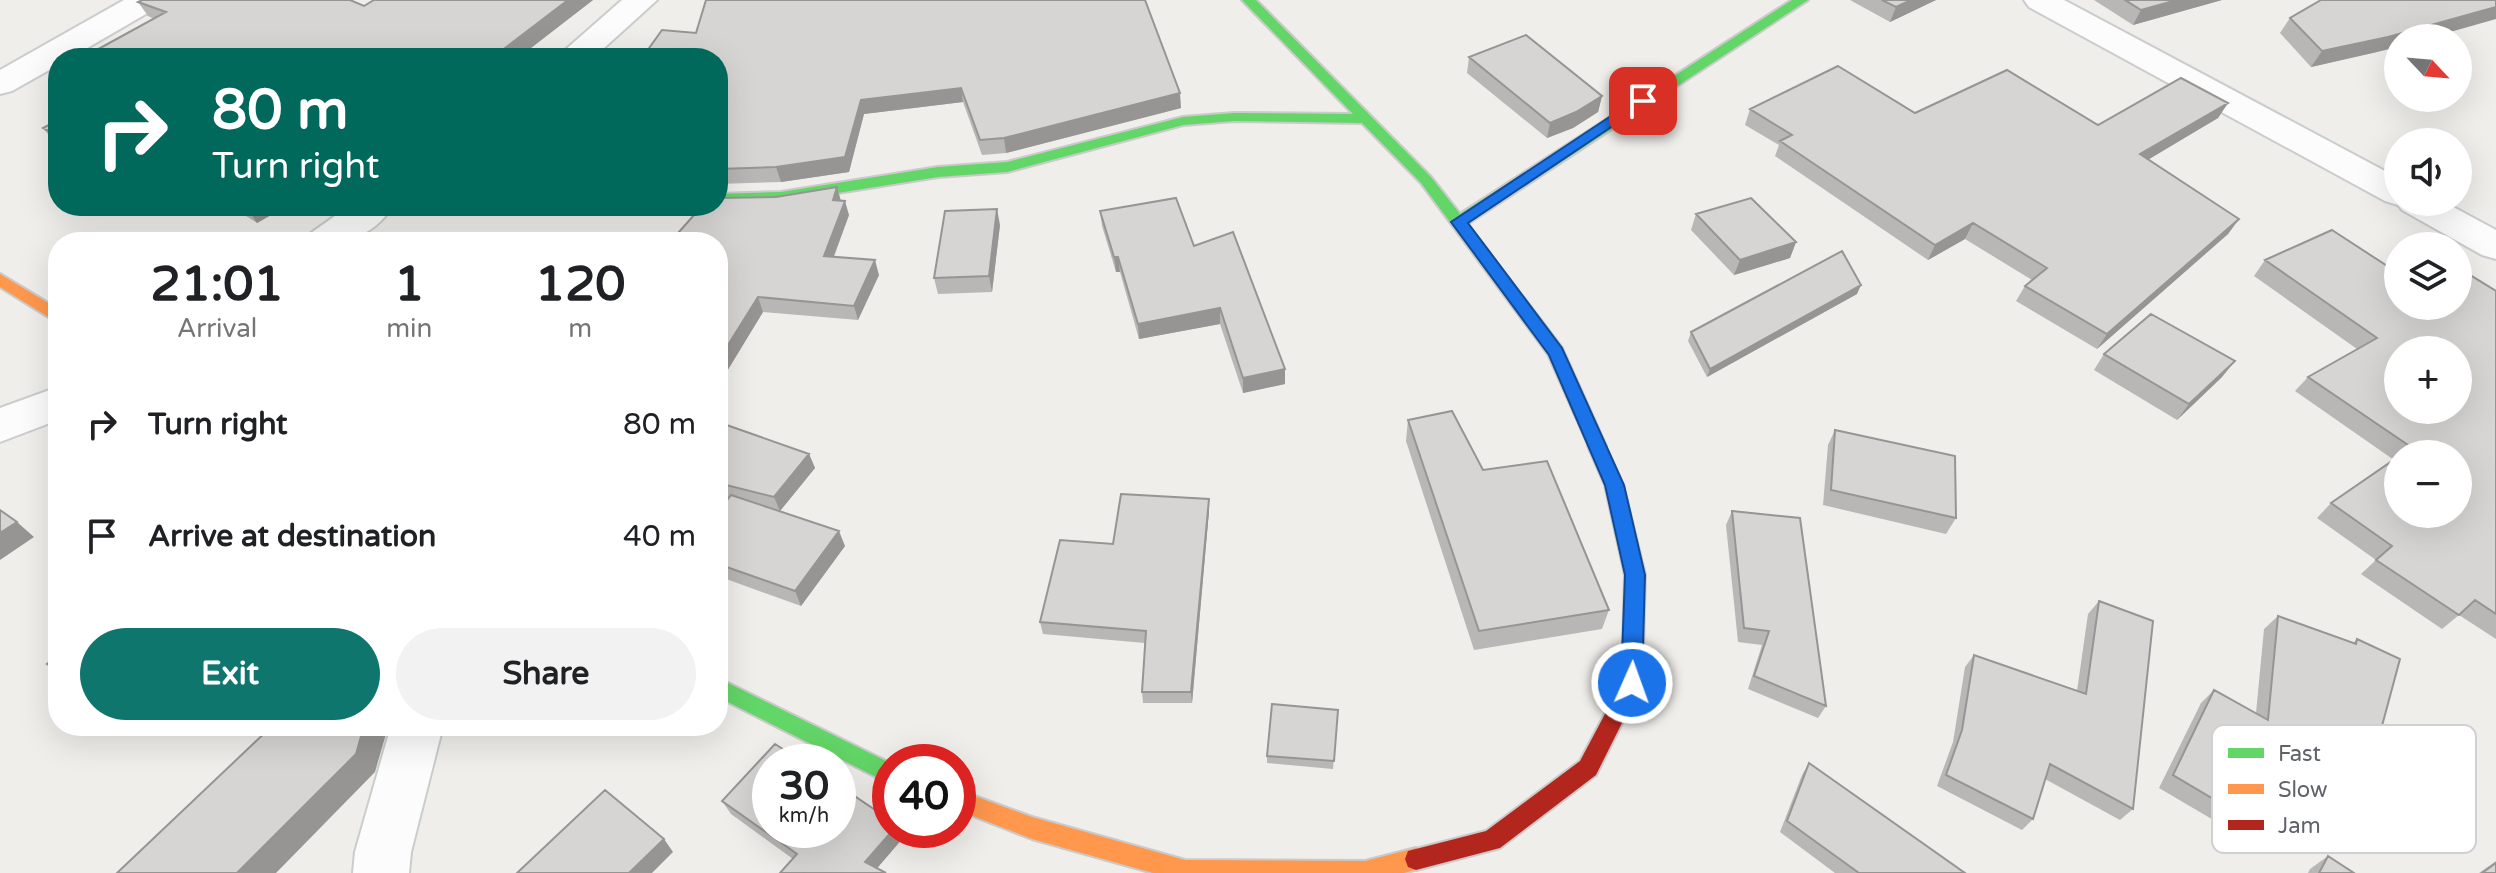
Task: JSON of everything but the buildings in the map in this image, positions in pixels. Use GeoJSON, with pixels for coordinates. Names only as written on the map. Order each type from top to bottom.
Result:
{"type":"FeatureCollection","features":[{"type":"Feature","properties":{"kind":"street"},"geometry":{"type":"LineString","coordinates":[[63,48],[147,0]]}},
{"type":"Feature","properties":{"kind":"street"},"geometry":{"type":"LineString","coordinates":[[586,48],[641,0]]}},
{"type":"Feature","properties":{"kind":"street"},"geometry":{"type":"LineString","coordinates":[[976,807],[1032,828],[1185,871],[1365,872],[1484,857],[1588,768],[1632,683],[1635,575],[1614,485],[1556,352],[1426,180],[1249,0]]}},
{"type":"Feature","properties":{"kind":"street"},"geometry":{"type":"LineString","coordinates":[[1459,222],[1801,0]]}},
{"type":"Feature","properties":{"kind":"street"},"geometry":{"type":"LineString","coordinates":[[2040,0],[2384,185]]}},
{"type":"Feature","properties":{"kind":"street"},"geometry":{"type":"LineString","coordinates":[[0,84],[48,57]]}},
{"type":"Feature","properties":{"kind":"street"},"geometry":{"type":"LineString","coordinates":[[728,199],[781,197],[938,172],[1007,167],[1183,121],[1234,117],[1366,119]]}},
{"type":"Feature","properties":{"kind":"street"},"geometry":{"type":"LineString","coordinates":[[339,232],[360,216]]}},
{"type":"Feature","properties":{"kind":"street"},"geometry":{"type":"LineString","coordinates":[[2441,216],[2496,246]]}},
{"type":"Feature","properties":{"kind":"street"},"geometry":{"type":"LineString","coordinates":[[0,279],[48,310]]}},
{"type":"Feature","properties":{"kind":"street"},"geometry":{"type":"LineString","coordinates":[[0,426],[48,407]]}},
{"type":"Feature","properties":{"kind":"street"},"geometry":{"type":"LineString","coordinates":[[728,692],[872,765]]}},
{"type":"Feature","properties":{"kind":"street"},"geometry":{"type":"LineString","coordinates":[[381,873],[383,852],[414,736]]}},
{"type":"Feature","properties":{"kind":"traffic: fast"},"geometry":{"type":"LineString","coordinates":[[1249,0],[1426,180],[1556,352],[1597,446]]}},
{"type":"Feature","properties":{"kind":"traffic: fast"},"geometry":{"type":"LineString","coordinates":[[1459,222],[1801,0]]}},
{"type":"Feature","properties":{"kind":"traffic: fast"},"geometry":{"type":"LineString","coordinates":[[728,199],[781,197],[938,172],[1007,167],[1183,121],[1234,117],[1366,119]]}},
{"type":"Feature","properties":{"kind":"traffic: fast"},"geometry":{"type":"LineString","coordinates":[[728,692],[872,765]]}},
{"type":"Feature","properties":{"kind":"traffic: slow"},"geometry":{"type":"LineString","coordinates":[[0,279],[48,310]]}},
{"type":"Feature","properties":{"kind":"traffic: slow"},"geometry":{"type":"LineString","coordinates":[[976,807],[1032,828],[1185,871],[1365,872],[1416,859]]}},
{"type":"Feature","properties":{"kind":"traffic: jam"},"geometry":{"type":"LineString","coordinates":[[1416,859],[1492,840],[1588,768],[1632,683],[1635,575],[1614,485],[1597,446]]}},
{"type":"Feature","properties":{"kind":"route"},"geometry":{"type":"LineString","coordinates":[[1632,683],[1635,575],[1614,485],[1556,352],[1459,222],[1643,101]]}}]}
